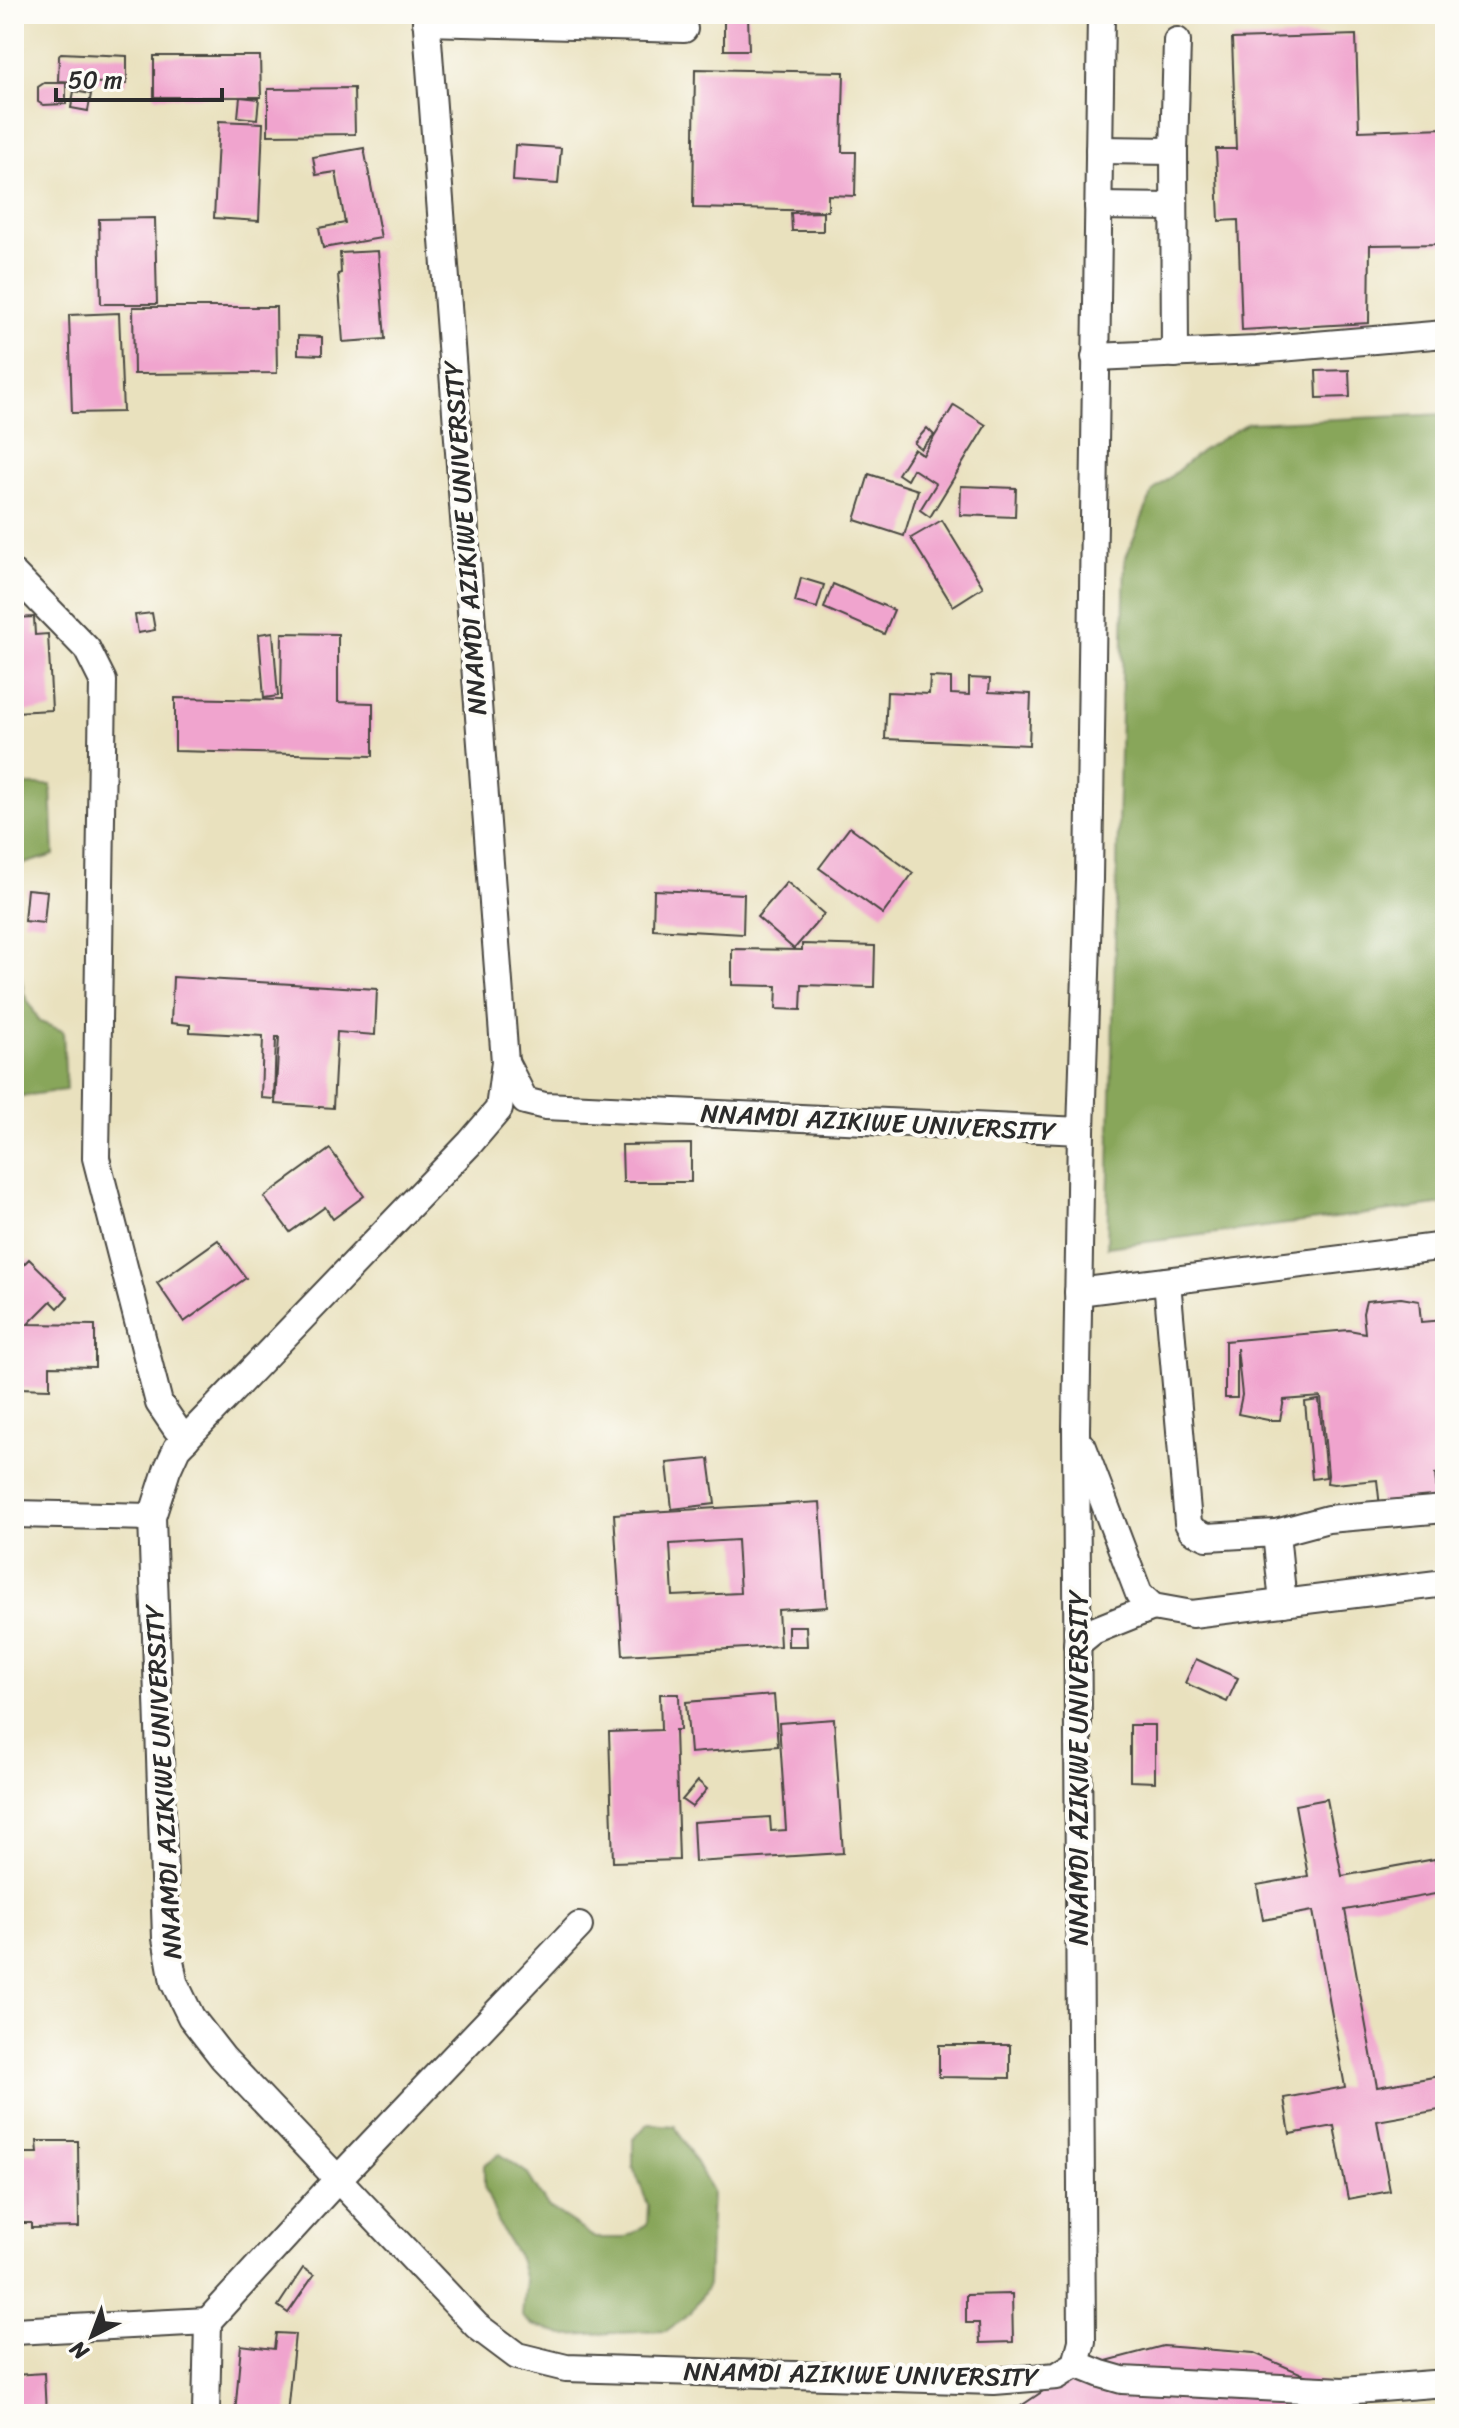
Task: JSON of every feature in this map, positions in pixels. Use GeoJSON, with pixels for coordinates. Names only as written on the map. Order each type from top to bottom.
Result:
{"type":"FeatureCollection","features":[{"type":"Feature","properties":{"kind":"street"},"geometry":{"type":"LineString","coordinates":[[1081,1131],[1089,879],[1101,14]]}},
{"type":"Feature","properties":{"kind":"street"},"geometry":{"type":"LineString","coordinates":[[426,18],[684,29]]}},
{"type":"Feature","properties":{"kind":"street","name":"NNAMDI AZIKIWE UNIVERSITY"},"geometry":{"type":"LineString","coordinates":[[426,18],[505,1062],[499,1109],[177,1448],[167,1470],[152,1517],[166,1938],[174,1982],[191,2017],[223,2058],[477,2326],[517,2356],[566,2368],[994,2381],[1057,2376],[1076,2364],[1082,2341],[1076,1429],[1081,1131],[565,1108],[525,1101],[505,1062]]}},
{"type":"Feature","properties":{"kind":"street"},"geometry":{"type":"LineString","coordinates":[[1175,354],[1177,41]]}},
{"type":"Feature","properties":{"kind":"street"},"geometry":{"type":"LineString","coordinates":[[1099,150],[1174,151]]}},
{"type":"Feature","properties":{"kind":"street"},"geometry":{"type":"LineString","coordinates":[[1098,206],[1174,207]]}},
{"type":"Feature","properties":{"kind":"street"},"geometry":{"type":"LineString","coordinates":[[1095,357],[1257,350],[1445,334]]}},
{"type":"Feature","properties":{"kind":"street"},"geometry":{"type":"LineString","coordinates":[[14,574],[87,649],[103,681],[96,1158],[159,1403],[186,1439]]}},
{"type":"Feature","properties":{"kind":"street"},"geometry":{"type":"LineString","coordinates":[[499,1109],[525,1101]]}},
{"type":"Feature","properties":{"kind":"street"},"geometry":{"type":"LineString","coordinates":[[1078,1292],[1445,1246]]}},
{"type":"Feature","properties":{"kind":"street"},"geometry":{"type":"LineString","coordinates":[[1167,1281],[1188,1523],[1192,1530],[1207,1537],[1276,1533],[1328,1519],[1445,1509]]}},
{"type":"Feature","properties":{"kind":"street"},"geometry":{"type":"LineString","coordinates":[[1076,1429],[1139,1594],[1153,1607]]}},
{"type":"Feature","properties":{"kind":"street"},"geometry":{"type":"LineString","coordinates":[[14,1514],[152,1517]]}},
{"type":"Feature","properties":{"kind":"street"},"geometry":{"type":"LineString","coordinates":[[1276,1533],[1283,1603]]}},
{"type":"Feature","properties":{"kind":"street"},"geometry":{"type":"LineString","coordinates":[[1077,1644],[1093,1631],[1153,1607],[1192,1614],[1445,1583]]}},
{"type":"Feature","properties":{"kind":"street"},"geometry":{"type":"LineString","coordinates":[[206,2414],[208,2321],[337,2180],[579,1926]]}},
{"type":"Feature","properties":{"kind":"street"},"geometry":{"type":"LineString","coordinates":[[14,2331],[208,2321]]}},
{"type":"Feature","properties":{"kind":"street"},"geometry":{"type":"LineString","coordinates":[[1076,2364],[1122,2380],[1343,2391],[1445,2383]]}},
{"type":"Feature","properties":{"kind":"green space"},"geometry":{"type":"Polygon","coordinates":[[[1445,414],[1445,1204],[1107,1247],[1125,560],[1153,491],[1201,451],[1248,423],[1445,414]]]}},
{"type":"Feature","properties":{"kind":"green space"},"geometry":{"type":"Polygon","coordinates":[[[14,785],[51,785],[54,855],[14,867],[14,785]]]}},
{"type":"Feature","properties":{"kind":"green space"},"geometry":{"type":"Polygon","coordinates":[[[14,938],[24,994],[40,1022],[63,1031],[66,1090],[14,1097],[14,938]]]}},
{"type":"Feature","properties":{"kind":"green space"},"geometry":{"type":"Polygon","coordinates":[[[648,2124],[675,2126],[712,2191],[708,2285],[691,2313],[666,2331],[564,2335],[532,2325],[522,2316],[525,2281],[519,2258],[502,2231],[484,2186],[484,2165],[500,2154],[527,2173],[548,2207],[595,2238],[624,2238],[647,2225],[648,2205],[633,2166],[633,2139],[648,2124]]]}},
{"type":"Feature","properties":{"kind":"building"},"geometry":{"type":"Polygon","coordinates":[[[724,14],[748,14],[749,50],[724,50],[724,14]]]}},
{"type":"Feature","properties":{"kind":"building"},"geometry":{"type":"Polygon","coordinates":[[[1356,35],[1359,131],[1445,128],[1445,244],[1370,245],[1369,323],[1242,330],[1238,220],[1219,221],[1216,149],[1236,149],[1232,39],[1356,35]]]}},
{"type":"Feature","properties":{"kind":"building"},"geometry":{"type":"Polygon","coordinates":[[[61,53],[127,56],[127,84],[58,81],[61,53]]]}},
{"type":"Feature","properties":{"kind":"building"},"geometry":{"type":"Polygon","coordinates":[[[154,56],[260,56],[261,97],[154,97],[154,56]]]}},
{"type":"Feature","properties":{"kind":"building"},"geometry":{"type":"Polygon","coordinates":[[[695,69],[844,72],[842,152],[856,152],[855,196],[828,195],[828,211],[693,208],[695,69]]]}},
{"type":"Feature","properties":{"kind":"building"},"geometry":{"type":"Polygon","coordinates":[[[44,83],[66,83],[66,104],[43,105],[38,102],[38,87],[44,83]]]}},
{"type":"Feature","properties":{"kind":"building"},"geometry":{"type":"Polygon","coordinates":[[[354,88],[355,134],[268,135],[268,89],[354,88]]]}},
{"type":"Feature","properties":{"kind":"building"},"geometry":{"type":"Polygon","coordinates":[[[74,91],[91,94],[88,111],[71,108],[74,91]]]}},
{"type":"Feature","properties":{"kind":"building"},"geometry":{"type":"Polygon","coordinates":[[[240,97],[259,99],[257,119],[238,117],[240,97]]]}},
{"type":"Feature","properties":{"kind":"building"},"geometry":{"type":"Polygon","coordinates":[[[219,121],[263,123],[259,221],[214,218],[219,121]]]}},
{"type":"Feature","properties":{"kind":"building"},"geometry":{"type":"Polygon","coordinates":[[[515,145],[561,148],[558,184],[513,181],[515,145]]]}},
{"type":"Feature","properties":{"kind":"building"},"geometry":{"type":"Polygon","coordinates":[[[364,148],[381,238],[323,248],[319,228],[345,223],[336,172],[316,175],[313,157],[364,148]]]}},
{"type":"Feature","properties":{"kind":"building"},"geometry":{"type":"Polygon","coordinates":[[[823,212],[823,231],[792,231],[791,213],[823,212]]]}},
{"type":"Feature","properties":{"kind":"building"},"geometry":{"type":"Polygon","coordinates":[[[155,218],[157,304],[101,304],[99,219],[155,218]]]}},
{"type":"Feature","properties":{"kind":"building"},"geometry":{"type":"Polygon","coordinates":[[[378,251],[385,339],[343,342],[338,274],[341,273],[340,253],[378,251]]]}},
{"type":"Feature","properties":{"kind":"building"},"geometry":{"type":"Polygon","coordinates":[[[133,307],[276,307],[277,373],[134,374],[133,307]]]}},
{"type":"Feature","properties":{"kind":"building"},"geometry":{"type":"Polygon","coordinates":[[[119,313],[123,412],[72,413],[69,315],[119,313]]]}},
{"type":"Feature","properties":{"kind":"building"},"geometry":{"type":"Polygon","coordinates":[[[298,336],[322,337],[322,355],[298,354],[298,336]]]}},
{"type":"Feature","properties":{"kind":"building"},"geometry":{"type":"Polygon","coordinates":[[[1349,370],[1350,397],[1317,398],[1316,371],[1349,370]]]}},
{"type":"Feature","properties":{"kind":"building"},"geometry":{"type":"Polygon","coordinates":[[[954,405],[986,425],[930,517],[920,510],[936,484],[913,469],[907,480],[898,474],[914,449],[923,455],[954,405]]]}},
{"type":"Feature","properties":{"kind":"building"},"geometry":{"type":"Polygon","coordinates":[[[927,428],[934,435],[921,449],[914,443],[927,428]]]}},
{"type":"Feature","properties":{"kind":"building"},"geometry":{"type":"Polygon","coordinates":[[[869,474],[918,490],[904,536],[855,520],[869,474]]]}},
{"type":"Feature","properties":{"kind":"building"},"geometry":{"type":"Polygon","coordinates":[[[961,486],[1016,488],[1015,517],[960,515],[961,486]]]}},
{"type":"Feature","properties":{"kind":"building"},"geometry":{"type":"Polygon","coordinates":[[[942,520],[983,587],[953,606],[911,538],[942,520]]]}},
{"type":"Feature","properties":{"kind":"building"},"geometry":{"type":"Polygon","coordinates":[[[801,578],[824,585],[817,608],[795,602],[801,578]]]}},
{"type":"Feature","properties":{"kind":"building"},"geometry":{"type":"Polygon","coordinates":[[[833,584],[894,610],[884,634],[824,608],[833,584]]]}},
{"type":"Feature","properties":{"kind":"building"},"geometry":{"type":"Polygon","coordinates":[[[152,613],[155,630],[138,633],[135,615],[152,613]]]}},
{"type":"Feature","properties":{"kind":"building"},"geometry":{"type":"Polygon","coordinates":[[[34,617],[35,635],[48,634],[52,710],[14,712],[14,618],[34,617]]]}},
{"type":"Feature","properties":{"kind":"building"},"geometry":{"type":"Polygon","coordinates":[[[273,632],[278,696],[264,698],[259,634],[273,632]]]}},
{"type":"Feature","properties":{"kind":"building"},"geometry":{"type":"Polygon","coordinates":[[[282,633],[338,634],[338,702],[373,703],[373,756],[175,751],[175,698],[281,700],[282,633]]]}},
{"type":"Feature","properties":{"kind":"building"},"geometry":{"type":"Polygon","coordinates":[[[930,677],[951,678],[951,694],[969,695],[969,678],[990,679],[989,692],[1031,694],[1029,745],[885,739],[887,692],[929,694],[930,677]]]}},
{"type":"Feature","properties":{"kind":"building"},"geometry":{"type":"Polygon","coordinates":[[[850,827],[913,873],[883,914],[819,868],[850,827]]]}},
{"type":"Feature","properties":{"kind":"building"},"geometry":{"type":"Polygon","coordinates":[[[787,882],[824,914],[794,949],[757,917],[787,882]]]}},
{"type":"Feature","properties":{"kind":"building"},"geometry":{"type":"Polygon","coordinates":[[[27,889],[47,891],[44,923],[24,921],[27,889]]]}},
{"type":"Feature","properties":{"kind":"building"},"geometry":{"type":"Polygon","coordinates":[[[654,890],[744,894],[743,934],[653,929],[654,890]]]}},
{"type":"Feature","properties":{"kind":"building"},"geometry":{"type":"Polygon","coordinates":[[[802,944],[875,946],[874,987],[802,985],[801,1010],[776,1009],[777,986],[732,985],[732,949],[802,950],[802,944]]]}},
{"type":"Feature","properties":{"kind":"building"},"geometry":{"type":"Polygon","coordinates":[[[173,977],[377,989],[375,1035],[337,1032],[333,1108],[275,1104],[279,1037],[276,1037],[274,1099],[261,1098],[263,1036],[190,1032],[190,1025],[171,1023],[173,977]]]}},
{"type":"Feature","properties":{"kind":"building"},"geometry":{"type":"Polygon","coordinates":[[[691,1144],[691,1182],[623,1182],[622,1145],[691,1144]]]}},
{"type":"Feature","properties":{"kind":"building"},"geometry":{"type":"Polygon","coordinates":[[[330,1149],[364,1196],[333,1219],[325,1207],[290,1232],[264,1197],[330,1149]]]}},
{"type":"Feature","properties":{"kind":"building"},"geometry":{"type":"Polygon","coordinates":[[[218,1240],[246,1278],[184,1322],[157,1283],[218,1240]]]}},
{"type":"Feature","properties":{"kind":"building"},"geometry":{"type":"Polygon","coordinates":[[[29,1259],[68,1297],[58,1308],[51,1301],[28,1324],[95,1325],[95,1367],[50,1366],[50,1389],[17,1388],[14,1324],[23,1324],[14,1316],[14,1274],[29,1259]]]}},
{"type":"Feature","properties":{"kind":"building"},"geometry":{"type":"Polygon","coordinates":[[[1401,1298],[1419,1301],[1421,1322],[1445,1320],[1445,1473],[1435,1474],[1438,1501],[1380,1507],[1377,1480],[1327,1483],[1321,1397],[1284,1400],[1280,1420],[1238,1414],[1242,1395],[1237,1348],[1237,1398],[1225,1398],[1225,1341],[1349,1330],[1365,1333],[1363,1313],[1366,1301],[1401,1298]]]}},
{"type":"Feature","properties":{"kind":"building"},"geometry":{"type":"Polygon","coordinates":[[[1319,1400],[1326,1477],[1312,1479],[1305,1402],[1319,1400]]]}},
{"type":"Feature","properties":{"kind":"building"},"geometry":{"type":"Polygon","coordinates":[[[709,1459],[715,1504],[672,1509],[667,1463],[709,1459]]]}},
{"type":"Feature","properties":{"kind":"building"},"geometry":{"type":"Polygon","coordinates":[[[820,1502],[827,1607],[778,1610],[780,1646],[623,1655],[614,1514],[820,1502]],[[737,1540],[670,1544],[673,1596],[740,1593],[737,1540]]]}},
{"type":"Feature","properties":{"kind":"building"},"geometry":{"type":"Polygon","coordinates":[[[788,1626],[806,1626],[807,1646],[788,1646],[788,1626]]]}},
{"type":"Feature","properties":{"kind":"building"},"geometry":{"type":"Polygon","coordinates":[[[1196,1659],[1238,1678],[1227,1702],[1185,1683],[1196,1659]]]}},
{"type":"Feature","properties":{"kind":"building"},"geometry":{"type":"Polygon","coordinates":[[[660,1694],[679,1694],[680,1730],[675,1730],[679,1860],[613,1862],[609,1732],[661,1730],[660,1694]]]}},
{"type":"Feature","properties":{"kind":"building"},"geometry":{"type":"Polygon","coordinates":[[[774,1695],[778,1746],[690,1753],[686,1702],[774,1695]]]}},
{"type":"Feature","properties":{"kind":"building"},"geometry":{"type":"Polygon","coordinates":[[[834,1719],[843,1853],[695,1862],[693,1822],[770,1817],[771,1831],[786,1830],[779,1723],[834,1719]]]}},
{"type":"Feature","properties":{"kind":"building"},"geometry":{"type":"Polygon","coordinates":[[[1130,1725],[1155,1725],[1155,1782],[1130,1781],[1130,1725]]]}},
{"type":"Feature","properties":{"kind":"building"},"geometry":{"type":"Polygon","coordinates":[[[698,1781],[707,1789],[692,1807],[682,1800],[698,1781]]]}},
{"type":"Feature","properties":{"kind":"building"},"geometry":{"type":"Polygon","coordinates":[[[1327,1799],[1342,1876],[1435,1859],[1441,1893],[1345,1910],[1377,2087],[1445,2075],[1445,2109],[1377,2121],[1390,2191],[1348,2199],[1334,2126],[1290,2134],[1284,2098],[1345,2087],[1313,1911],[1263,1920],[1257,1885],[1308,1876],[1295,1805],[1327,1799]]]}},
{"type":"Feature","properties":{"kind":"building"},"geometry":{"type":"Polygon","coordinates":[[[939,2045],[1010,2045],[1010,2078],[939,2077],[939,2045]]]}},
{"type":"Feature","properties":{"kind":"building"},"geometry":{"type":"Polygon","coordinates":[[[37,2141],[78,2141],[79,2227],[31,2228],[31,2223],[14,2223],[14,2153],[38,2153],[37,2141]]]}},
{"type":"Feature","properties":{"kind":"building"},"geometry":{"type":"Polygon","coordinates":[[[303,2268],[314,2275],[288,2313],[278,2306],[303,2268]]]}},
{"type":"Feature","properties":{"kind":"building"},"geometry":{"type":"Polygon","coordinates":[[[1012,2294],[1013,2342],[980,2343],[979,2323],[966,2323],[966,2295],[1012,2294]]]}},
{"type":"Feature","properties":{"kind":"building"},"geometry":{"type":"Polygon","coordinates":[[[276,2333],[295,2334],[287,2414],[235,2414],[241,2345],[274,2349],[276,2333]]]}},
{"type":"Feature","properties":{"kind":"building"},"geometry":{"type":"Polygon","coordinates":[[[1163,2346],[1254,2353],[1337,2389],[1364,2414],[1009,2414],[1076,2369],[1163,2346]]]}},
{"type":"Feature","properties":{"kind":"building"},"geometry":{"type":"Polygon","coordinates":[[[44,2373],[46,2414],[14,2414],[14,2375],[44,2373]]]}}]}
